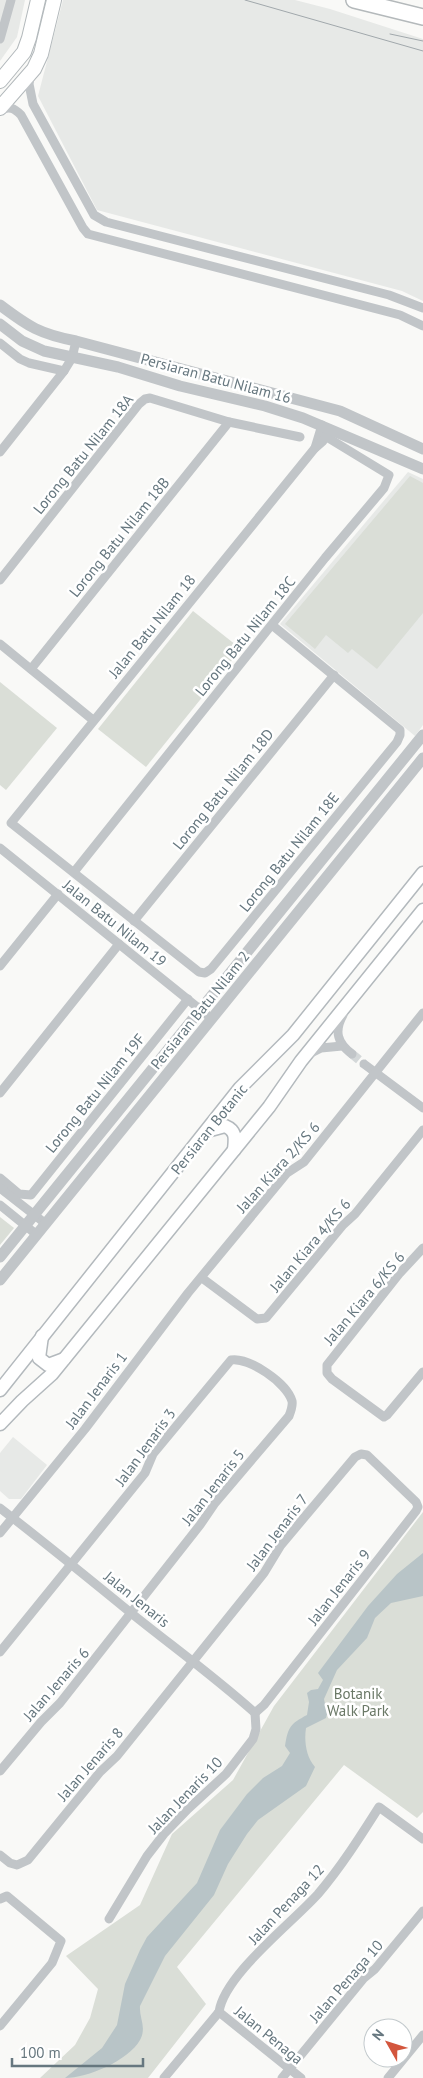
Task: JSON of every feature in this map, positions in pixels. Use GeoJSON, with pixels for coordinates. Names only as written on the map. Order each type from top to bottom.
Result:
{"type":"FeatureCollection","features":[{"type":"Feature","properties":{"kind":"highway"},"geometry":{"type":"LineString","coordinates":[[354,0],[423,17]]}},
{"type":"Feature","properties":{"kind":"main road"},"geometry":{"type":"LineString","coordinates":[[0,82],[24,52],[38,0]]}},
{"type":"Feature","properties":{"kind":"main road"},"geometry":{"type":"LineString","coordinates":[[0,109],[34,69],[41,54],[54,0]]}},
{"type":"Feature","properties":{"kind":"main road","name":"Persiaran Botanic"},"geometry":{"type":"LineString","coordinates":[[0,1390],[240,1088],[293,1035],[423,873]]}},
{"type":"Feature","properties":{"kind":"main road"},"geometry":{"type":"LineString","coordinates":[[0,1424],[66,1358],[269,1107],[301,1061],[423,910]]}},
{"type":"Feature","properties":{"kind":"main road"},"geometry":{"type":"LineString","coordinates":[[207,1131],[226,1126],[231,1128],[235,1134],[234,1150]]}},
{"type":"Feature","properties":{"kind":"main road"},"geometry":{"type":"LineString","coordinates":[[42,1336],[39,1358],[43,1362],[48,1365],[66,1358]]}},
{"type":"Feature","properties":{"kind":"street"},"geometry":{"type":"LineString","coordinates":[[0,39],[11,0]]}},
{"type":"Feature","properties":{"kind":"street"},"geometry":{"type":"LineString","coordinates":[[34,69],[30,76],[29,84],[34,104],[94,215],[98,218],[106,222],[389,294],[421,308],[413,321]]}},
{"type":"Feature","properties":{"kind":"street"},"geometry":{"type":"LineString","coordinates":[[0,109],[14,108],[21,115],[88,234],[400,315],[423,326]]}},
{"type":"Feature","properties":{"kind":"street","name":"Persiaran Batu Nilam 16"},"geometry":{"type":"LineString","coordinates":[[0,305],[35,330],[54,337],[76,341],[340,411],[423,449]]}},
{"type":"Feature","properties":{"kind":"street","name":"Persiaran Batu Nilam 16"},"geometry":{"type":"LineString","coordinates":[[0,324],[28,344],[44,351],[118,367],[180,386],[264,406],[423,469]]}},
{"type":"Feature","properties":{"kind":"street"},"geometry":{"type":"LineString","coordinates":[[0,452],[64,371],[72,358],[76,341]]}},
{"type":"Feature","properties":{"kind":"street"},"geometry":{"type":"LineString","coordinates":[[0,343],[29,363],[64,371]]}},
{"type":"Feature","properties":{"kind":"street","name":"Lorong Batu Nilam 18A"},"geometry":{"type":"LineString","coordinates":[[0,580],[139,404],[145,399],[150,398],[229,422],[300,437]]}},
{"type":"Feature","properties":{"kind":"street","name":"Lorong Batu Nilam 18B"},"geometry":{"type":"LineString","coordinates":[[31,669],[229,422]]}},
{"type":"Feature","properties":{"kind":"street","name":"Jalan Batu Nilam 18"},"geometry":{"type":"LineString","coordinates":[[74,872],[11,823],[315,448],[326,430]]}},
{"type":"Feature","properties":{"kind":"street","name":"Lorong Batu Nilam 18C"},"geometry":{"type":"LineString","coordinates":[[74,872],[384,488],[389,475],[326,430]]}},
{"type":"Feature","properties":{"kind":"street"},"geometry":{"type":"LineString","coordinates":[[272,625],[334,675]]}},
{"type":"Feature","properties":{"kind":"street"},"geometry":{"type":"LineString","coordinates":[[0,644],[94,720]]}},
{"type":"Feature","properties":{"kind":"street","name":"Lorong Batu Nilam 18E"},"geometry":{"type":"LineString","coordinates":[[134,921],[199,972],[205,973],[211,969],[397,742],[400,730],[334,675]]}},
{"type":"Feature","properties":{"kind":"street","name":"Lorong Batu Nilam 18D"},"geometry":{"type":"LineString","coordinates":[[134,921],[334,675]]}},
{"type":"Feature","properties":{"kind":"street","name":"Persiaran Batu Nilam 2"},"geometry":{"type":"LineString","coordinates":[[0,1256],[423,735]]}},
{"type":"Feature","properties":{"kind":"street","name":"Persiaran Batu Nilam 2"},"geometry":{"type":"LineString","coordinates":[[0,1280],[423,758]]}},
{"type":"Feature","properties":{"kind":"street","name":"Jalan Batu Nilam 19"},"geometry":{"type":"LineString","coordinates":[[0,848],[212,1019]]}},
{"type":"Feature","properties":{"kind":"street"},"geometry":{"type":"LineString","coordinates":[[74,872],[134,921]]}},
{"type":"Feature","properties":{"kind":"street"},"geometry":{"type":"LineString","coordinates":[[0,966],[58,894]]}},
{"type":"Feature","properties":{"kind":"street"},"geometry":{"type":"LineString","coordinates":[[0,1093],[119,944]]}},
{"type":"Feature","properties":{"kind":"street","name":"Lorong Batu Nilam 19F"},"geometry":{"type":"LineString","coordinates":[[0,1178],[19,1194],[31,1194],[188,999]]}},
{"type":"Feature","properties":{"kind":"street"},"geometry":{"type":"LineString","coordinates":[[351,999],[340,1019],[337,1038],[342,1046],[352,1054]]}},
{"type":"Feature","properties":{"kind":"street","name":"Jalan Kiara 2/KS 6"},"geometry":{"type":"LineString","coordinates":[[202,1278],[287,1173],[304,1162],[423,1013]]}},
{"type":"Feature","properties":{"kind":"street"},"geometry":{"type":"LineString","coordinates":[[301,1061],[312,1051],[342,1046]]}},
{"type":"Feature","properties":{"kind":"street"},"geometry":{"type":"LineString","coordinates":[[364,1064],[423,1108]]}},
{"type":"Feature","properties":{"kind":"street","name":"Jalan Kiara 4/KS 6"},"geometry":{"type":"LineString","coordinates":[[202,1278],[257,1320],[266,1318],[343,1225],[355,1214],[423,1130]]}},
{"type":"Feature","properties":{"kind":"street"},"geometry":{"type":"LineString","coordinates":[[0,1188],[46,1224]]}},
{"type":"Feature","properties":{"kind":"street"},"geometry":{"type":"LineString","coordinates":[[0,1205],[37,1235]]}},
{"type":"Feature","properties":{"kind":"street","name":"Jalan Kiara 6/KS 6"},"geometry":{"type":"LineString","coordinates":[[423,1248],[399,1274],[326,1365],[327,1373],[332,1379],[384,1417],[388,1415],[423,1372]]}},
{"type":"Feature","properties":{"kind":"street","name":"Jalan Jenaris 1"},"geometry":{"type":"LineString","coordinates":[[0,1533],[85,1429],[188,1293],[202,1278]]}},
{"type":"Feature","properties":{"kind":"street","name":"Jalan Jenaris 3"},"geometry":{"type":"LineString","coordinates":[[71,1563],[145,1473],[153,1454],[231,1360],[239,1359],[253,1364],[272,1378]]}},
{"type":"Feature","properties":{"kind":"street","name":"Jalan Jenaris 5"},"geometry":{"type":"LineString","coordinates":[[132,1614],[200,1526],[215,1503],[289,1416],[292,1408],[289,1394],[272,1378]]}},
{"type":"Feature","properties":{"kind":"street","name":"Jalan Jenaris 7"},"geometry":{"type":"LineString","coordinates":[[193,1661],[264,1573],[281,1545],[355,1457],[360,1454],[368,1455],[392,1478]]}},
{"type":"Feature","properties":{"kind":"street","name":"Jalan Jenaris 9"},"geometry":{"type":"LineString","coordinates":[[255,1713],[264,1705],[416,1512],[418,1507],[416,1502],[392,1478]]}},
{"type":"Feature","properties":{"kind":"street","name":"Jalan Jenaris"},"geometry":{"type":"LineString","coordinates":[[0,1508],[193,1661],[255,1713]]}},
{"type":"Feature","properties":{"kind":"street"},"geometry":{"type":"LineString","coordinates":[[0,1652],[71,1563]]}},
{"type":"Feature","properties":{"kind":"street","name":"Jalan Jenaris 6"},"geometry":{"type":"LineString","coordinates":[[0,1771],[41,1722],[60,1703],[132,1614]]}},
{"type":"Feature","properties":{"kind":"street","name":"Jalan Jenaris 8"},"geometry":{"type":"LineString","coordinates":[[0,1856],[10,1863],[17,1865],[28,1860],[100,1772],[117,1756],[193,1661]]}},
{"type":"Feature","properties":{"kind":"street","name":"Jalan Jenaris 10"},"geometry":{"type":"LineString","coordinates":[[109,1919],[147,1856],[164,1834],[226,1774],[253,1739],[256,1729],[255,1713]]}},
{"type":"Feature","properties":{"kind":"street","name":"Jalan Penaga 12"},"geometry":{"type":"LineString","coordinates":[[220,2012],[221,2002],[230,1986],[269,1941],[298,1915],[319,1892],[363,1834],[379,1807],[422,1838]]}},
{"type":"Feature","properties":{"kind":"street"},"geometry":{"type":"LineString","coordinates":[[0,2026],[52,1963],[61,1941],[3,1898]]}},
{"type":"Feature","properties":{"kind":"street","name":"Jalan Penaga 10"},"geometry":{"type":"LineString","coordinates":[[282,2078],[364,1978],[375,1969],[423,1912]]}},
{"type":"Feature","properties":{"kind":"street"},"geometry":{"type":"LineString","coordinates":[[164,2078],[220,2012]]}},
{"type":"Feature","properties":{"kind":"street","name":"Jalan Penaga"},"geometry":{"type":"LineString","coordinates":[[220,2012],[301,2078]]}},
{"type":"Feature","properties":{"kind":"street"},"geometry":{"type":"LineString","coordinates":[[388,2078],[423,2036]]}},
{"type":"Feature","properties":{"kind":"shaded area"},"geometry":{"type":"Polygon","coordinates":[[[0,0],[25,0],[17,37],[0,61],[0,0]]]}},
{"type":"Feature","properties":{"kind":"shaded area"},"geometry":{"type":"Polygon","coordinates":[[[63,0],[295,0],[330,9],[423,39],[423,301],[402,291],[97,210],[38,96],[63,0]]]}},
{"type":"Feature","properties":{"kind":"shaded area"},"geometry":{"type":"Polygon","coordinates":[[[408,472],[423,479],[423,725],[415,736],[280,624],[408,472]]]}},
{"type":"Feature","properties":{"kind":"shaded area"},"geometry":{"type":"Polygon","coordinates":[[[13,1437],[47,1465],[21,1499],[9,1499],[0,1491],[0,1453],[13,1437]]]}},
{"type":"Feature","properties":{"kind":"shaded area"},"geometry":{"type":"Polygon","coordinates":[[[423,1553],[423,1596],[391,1603],[375,1618],[367,1638],[337,1670],[324,1699],[326,1718],[306,1728],[306,1749],[315,1767],[306,1786],[258,1820],[228,1864],[214,1895],[165,1956],[140,2006],[143,2031],[140,2040],[126,2055],[106,2067],[84,2075],[65,2078],[102,2048],[117,2025],[125,1984],[140,1950],[147,1937],[197,1883],[220,1830],[247,1794],[263,1778],[282,1766],[290,1753],[285,1746],[287,1734],[293,1724],[307,1715],[309,1702],[307,1693],[318,1689],[323,1680],[318,1673],[368,1606],[397,1574],[423,1553]]]}},
{"type":"Feature","properties":{"kind":"green space"},"geometry":{"type":"Polygon","coordinates":[[[410,476],[423,483],[423,613],[377,669],[352,649],[348,653],[326,635],[315,649],[285,624],[410,476]]]}},
{"type":"Feature","properties":{"kind":"green space"},"geometry":{"type":"Polygon","coordinates":[[[193,611],[241,649],[146,767],[98,729],[193,611]]]}},
{"type":"Feature","properties":{"kind":"green space"},"geometry":{"type":"Polygon","coordinates":[[[0,682],[57,728],[6,790],[0,785],[0,682]]]}},
{"type":"Feature","properties":{"kind":"green space"},"geometry":{"type":"Polygon","coordinates":[[[0,1217],[14,1228],[0,1245],[0,1217]]]}},
{"type":"Feature","properties":{"kind":"green space","name":"Botanik Walk Park"},"geometry":{"type":"Polygon","coordinates":[[[423,1512],[423,1812],[417,1818],[344,1765],[177,1967],[206,2004],[148,2078],[40,2078],[75,2045],[90,2018],[98,1989],[66,1956],[140,1905],[172,1834],[233,1780],[274,1706],[423,1512]]]}},
{"type":"Feature","properties":{"kind":"tunnel"},"geometry":{"type":"LineString","coordinates":[[352,1054],[364,1064]]}},
{"type":"Feature","properties":{"kind":"tram line"},"geometry":{"type":"LineString","coordinates":[[245,0],[423,51]]}},
{"type":"Feature","properties":{"kind":"tram line"},"geometry":{"type":"LineString","coordinates":[[390,34],[423,41]]}}]}
